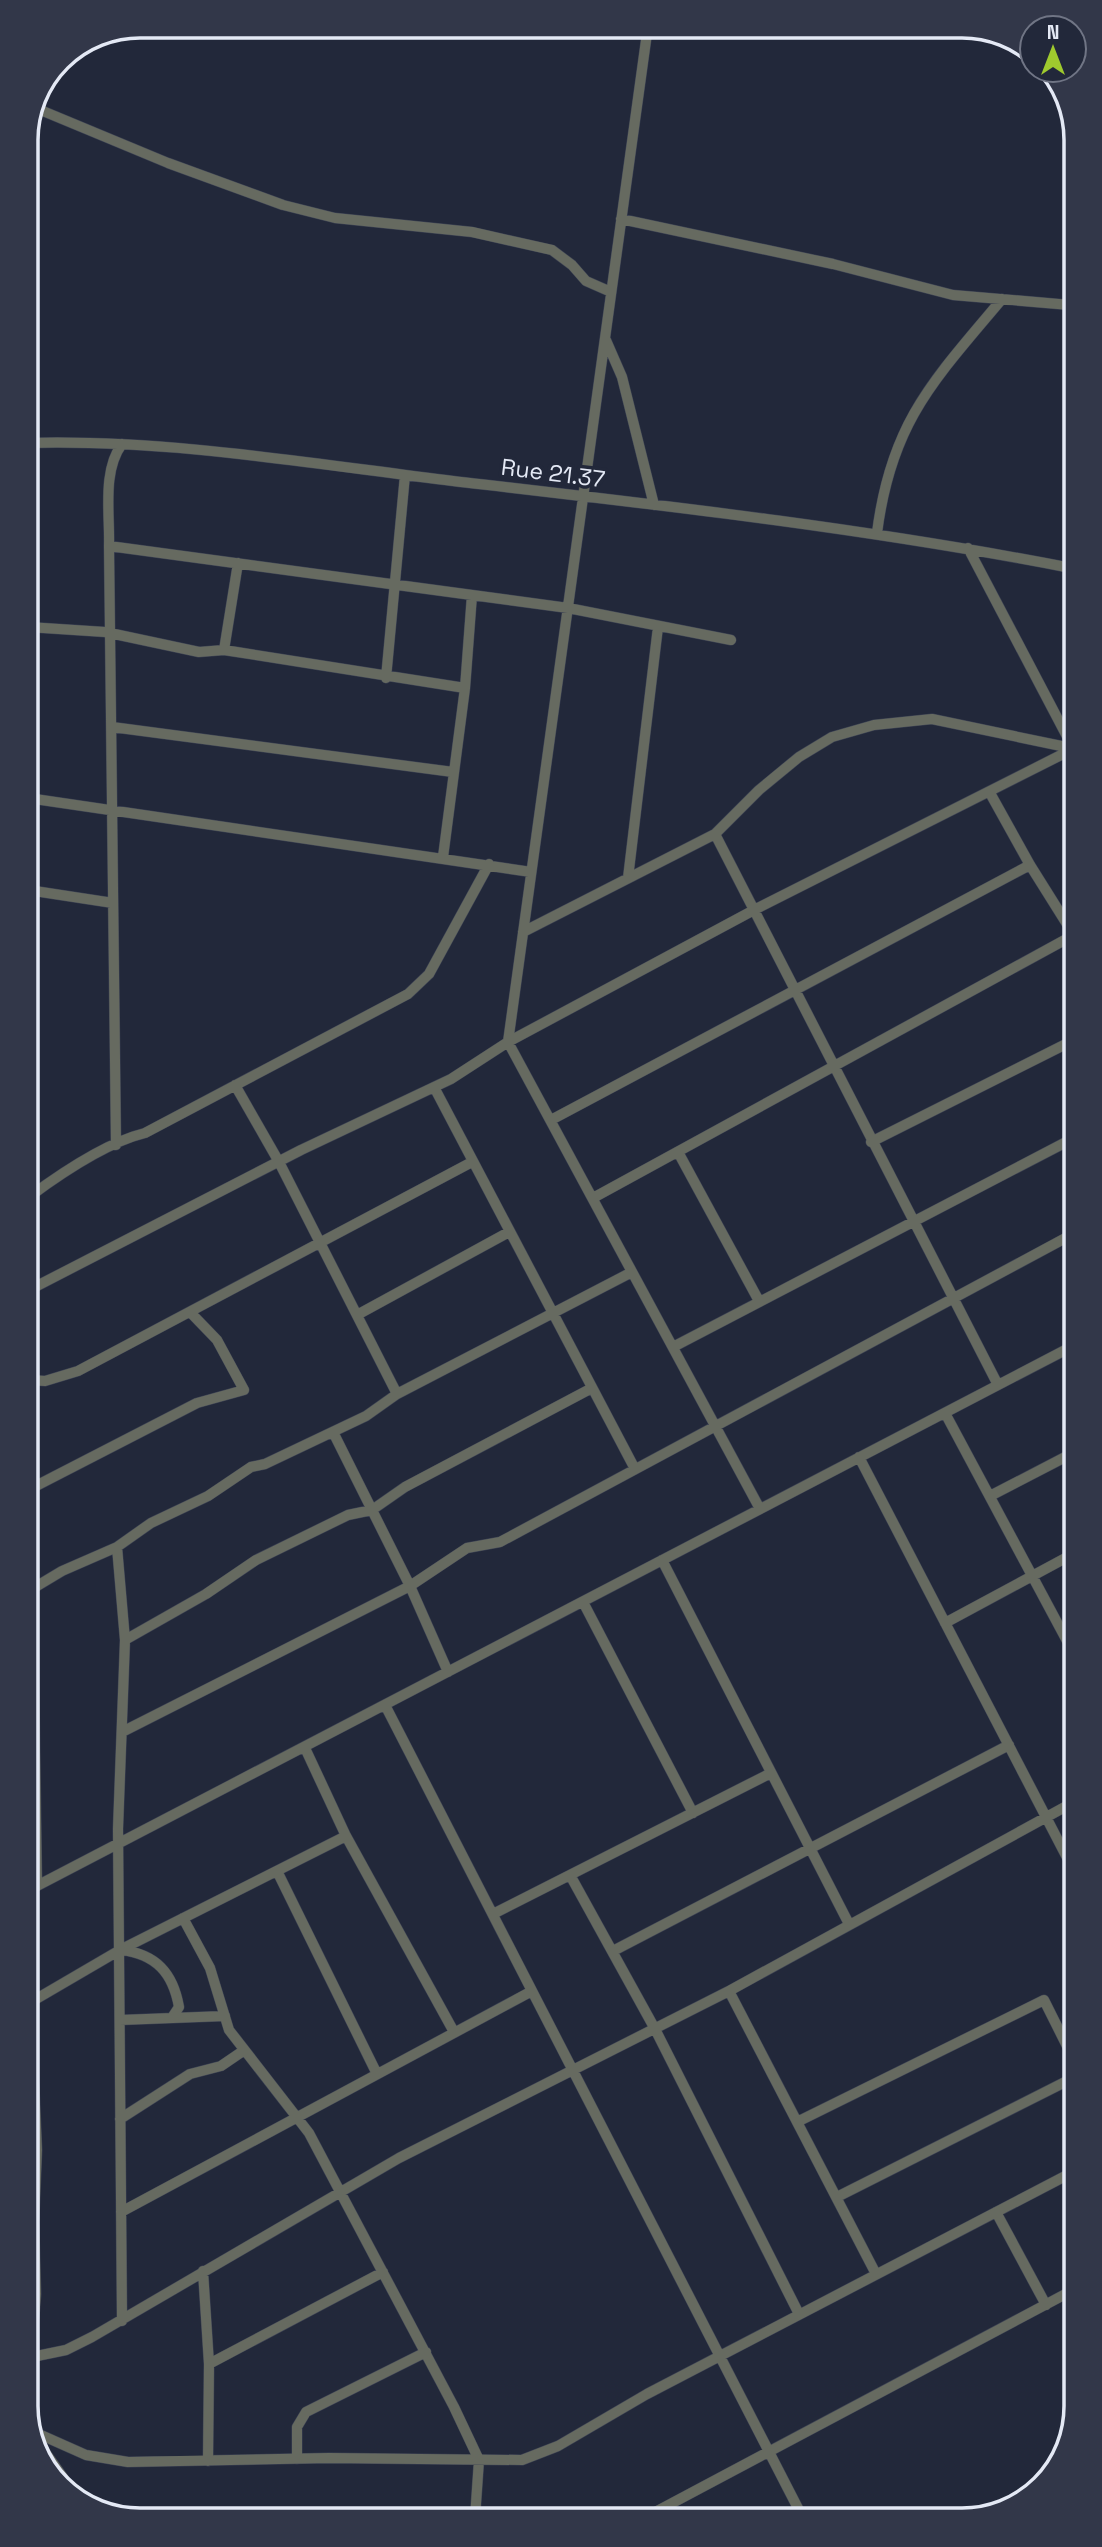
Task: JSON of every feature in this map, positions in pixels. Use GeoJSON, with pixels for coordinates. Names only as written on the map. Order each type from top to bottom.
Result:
{"type":"FeatureCollection","features":[{"type":"Feature","properties":{"kind":"street"},"geometry":{"type":"LineString","coordinates":[[646,39],[508,1042],[760,1509]]}},
{"type":"Feature","properties":{"kind":"street"},"geometry":{"type":"LineString","coordinates":[[43,111],[168,163],[283,205],[335,218],[472,232],[552,250],[572,265],[586,281],[611,292]]}},
{"type":"Feature","properties":{"kind":"street"},"geometry":{"type":"LineString","coordinates":[[621,219],[833,264],[953,295],[1064,304]]}},
{"type":"Feature","properties":{"kind":"street"},"geometry":{"type":"LineString","coordinates":[[877,533],[882,495],[901,435],[930,384],[1002,299]]}},
{"type":"Feature","properties":{"kind":"street"},"geometry":{"type":"LineString","coordinates":[[605,338],[622,377],[654,505]]}},
{"type":"Feature","properties":{"kind":"street","name":"Rue 21.37"},"geometry":{"type":"LineString","coordinates":[[39,443],[122,444],[583,496],[877,533],[1064,567]]}},
{"type":"Feature","properties":{"kind":"street"},"geometry":{"type":"LineString","coordinates":[[116,1145],[109,546],[110,471],[113,456],[122,444]]}},
{"type":"Feature","properties":{"kind":"street"},"geometry":{"type":"LineString","coordinates":[[386,678],[405,475]]}},
{"type":"Feature","properties":{"kind":"street"},"geometry":{"type":"LineString","coordinates":[[109,546],[568,608],[731,640]]}},
{"type":"Feature","properties":{"kind":"street"},"geometry":{"type":"LineString","coordinates":[[968,548],[1064,733]]}},
{"type":"Feature","properties":{"kind":"street"},"geometry":{"type":"LineString","coordinates":[[224,650],[238,563]]}},
{"type":"Feature","properties":{"kind":"street"},"geometry":{"type":"LineString","coordinates":[[443,857],[466,688],[472,595]]}},
{"type":"Feature","properties":{"kind":"street"},"geometry":{"type":"LineString","coordinates":[[628,878],[658,627]]}},
{"type":"Feature","properties":{"kind":"street"},"geometry":{"type":"LineString","coordinates":[[39,628],[111,633],[199,652],[224,650],[386,678],[466,688]]}},
{"type":"Feature","properties":{"kind":"street"},"geometry":{"type":"LineString","coordinates":[[523,932],[715,834],[759,790],[799,757],[832,737],[874,725],[932,719],[1064,746]]}},
{"type":"Feature","properties":{"kind":"street"},"geometry":{"type":"LineString","coordinates":[[112,727],[453,772]]}},
{"type":"Feature","properties":{"kind":"street"},"geometry":{"type":"LineString","coordinates":[[38,1285],[279,1162],[434,1087],[508,1042],[754,910],[990,793],[1064,751]]}},
{"type":"Feature","properties":{"kind":"street"},"geometry":{"type":"LineString","coordinates":[[990,793],[1064,921]]}},
{"type":"Feature","properties":{"kind":"street"},"geometry":{"type":"LineString","coordinates":[[39,798],[531,872]]}},
{"type":"Feature","properties":{"kind":"street"},"geometry":{"type":"LineString","coordinates":[[715,834],[951,1299],[998,1385]]}},
{"type":"Feature","properties":{"kind":"street"},"geometry":{"type":"LineString","coordinates":[[39,1190],[116,1145],[235,1086],[408,994],[429,974],[489,864]]}},
{"type":"Feature","properties":{"kind":"street"},"geometry":{"type":"LineString","coordinates":[[551,1120],[1030,865]]}},
{"type":"Feature","properties":{"kind":"street"},"geometry":{"type":"LineString","coordinates":[[39,891],[113,903]]}},
{"type":"Feature","properties":{"kind":"street"},"geometry":{"type":"LineString","coordinates":[[593,1199],[1064,938]]}},
{"type":"Feature","properties":{"kind":"street"},"geometry":{"type":"LineString","coordinates":[[871,1142],[1064,1045]]}},
{"type":"Feature","properties":{"kind":"street"},"geometry":{"type":"LineString","coordinates":[[235,1086],[279,1162],[397,1394]]}},
{"type":"Feature","properties":{"kind":"street"},"geometry":{"type":"LineString","coordinates":[[434,1087],[635,1469]]}},
{"type":"Feature","properties":{"kind":"street"},"geometry":{"type":"LineString","coordinates":[[673,1347],[1064,1143]]}},
{"type":"Feature","properties":{"kind":"street"},"geometry":{"type":"LineString","coordinates":[[678,1152],[759,1301]]}},
{"type":"Feature","properties":{"kind":"street"},"geometry":{"type":"LineString","coordinates":[[38,1381],[78,1371],[472,1162]]}},
{"type":"Feature","properties":{"kind":"street"},"geometry":{"type":"LineString","coordinates":[[357,1315],[509,1232]]}},
{"type":"Feature","properties":{"kind":"street"},"geometry":{"type":"LineString","coordinates":[[122,1732],[410,1586],[467,1548],[500,1542],[1064,1239]]}},
{"type":"Feature","properties":{"kind":"street"},"geometry":{"type":"LineString","coordinates":[[38,1586],[62,1571],[117,1547],[151,1523],[208,1496],[251,1467],[265,1464],[366,1416],[397,1394],[632,1272]]}},
{"type":"Feature","properties":{"kind":"street"},"geometry":{"type":"LineString","coordinates":[[38,1485],[197,1403],[244,1390],[217,1340],[190,1312]]}},
{"type":"Feature","properties":{"kind":"street"},"geometry":{"type":"LineString","coordinates":[[38,1885],[1064,1351]]}},
{"type":"Feature","properties":{"kind":"street"},"geometry":{"type":"LineString","coordinates":[[125,1640],[206,1594],[256,1560],[348,1515],[372,1510],[405,1488],[592,1388]]}},
{"type":"Feature","properties":{"kind":"street"},"geometry":{"type":"LineString","coordinates":[[945,1413],[1064,1635]]}},
{"type":"Feature","properties":{"kind":"street"},"geometry":{"type":"LineString","coordinates":[[333,1432],[410,1586],[448,1672]]}},
{"type":"Feature","properties":{"kind":"street"},"geometry":{"type":"LineString","coordinates":[[859,1457],[1064,1851]]}},
{"type":"Feature","properties":{"kind":"street"},"geometry":{"type":"LineString","coordinates":[[990,1496],[1064,1458]]}},
{"type":"Feature","properties":{"kind":"street"},"geometry":{"type":"LineString","coordinates":[[117,1547],[125,1640],[119,1842],[122,2321]]}},
{"type":"Feature","properties":{"kind":"street"},"geometry":{"type":"LineString","coordinates":[[946,1623],[1064,1559]]}},
{"type":"Feature","properties":{"kind":"street"},"geometry":{"type":"LineString","coordinates":[[662,1560],[849,1924]]}},
{"type":"Feature","properties":{"kind":"street"},"geometry":{"type":"LineString","coordinates":[[583,1602],[693,1813]]}},
{"type":"Feature","properties":{"kind":"street"},"geometry":{"type":"LineString","coordinates":[[384,1705],[798,2508]]}},
{"type":"Feature","properties":{"kind":"street"},"geometry":{"type":"LineString","coordinates":[[613,1951],[1009,1745]]}},
{"type":"Feature","properties":{"kind":"street"},"geometry":{"type":"LineString","coordinates":[[305,1748],[346,1836],[454,2032]]}},
{"type":"Feature","properties":{"kind":"street"},"geometry":{"type":"LineString","coordinates":[[492,1914],[771,1773]]}},
{"type":"Feature","properties":{"kind":"street"},"geometry":{"type":"LineString","coordinates":[[38,2356],[66,2350],[122,2321],[339,2191],[496,2107],[574,2071],[729,1991],[1064,1807]]}},
{"type":"Feature","properties":{"kind":"street"},"geometry":{"type":"LineString","coordinates":[[38,1999],[120,1950],[346,1836]]}},
{"type":"Feature","properties":{"kind":"street"},"geometry":{"type":"LineString","coordinates":[[277,1871],[377,2074]]}},
{"type":"Feature","properties":{"kind":"street"},"geometry":{"type":"LineString","coordinates":[[570,1875],[655,2029],[799,2315]]}},
{"type":"Feature","properties":{"kind":"street"},"geometry":{"type":"LineString","coordinates":[[183,1918],[210,1968],[229,2031],[297,2117],[426,2352],[479,2460],[476,2508]]}},
{"type":"Feature","properties":{"kind":"street"},"geometry":{"type":"LineString","coordinates":[[120,1950],[141,1952],[171,1976],[179,2007],[173,2016]]}},
{"type":"Feature","properties":{"kind":"street"},"geometry":{"type":"LineString","coordinates":[[121,2212],[532,1990]]}},
{"type":"Feature","properties":{"kind":"street"},"geometry":{"type":"LineString","coordinates":[[729,1991],[876,2274]]}},
{"type":"Feature","properties":{"kind":"street"},"geometry":{"type":"LineString","coordinates":[[797,2122],[1044,2000],[1064,2040]]}},
{"type":"Feature","properties":{"kind":"street"},"geometry":{"type":"LineString","coordinates":[[120,2020],[225,2016]]}},
{"type":"Feature","properties":{"kind":"street"},"geometry":{"type":"LineString","coordinates":[[120,2119],[190,2074],[221,2066],[243,2051]]}},
{"type":"Feature","properties":{"kind":"street"},"geometry":{"type":"LineString","coordinates":[[837,2197],[1064,2083]]}},
{"type":"Feature","properties":{"kind":"street"},"geometry":{"type":"LineString","coordinates":[[43,2437],[86,2455],[128,2462],[297,2459],[522,2460],[558,2446],[721,2355],[1064,2177]]}},
{"type":"Feature","properties":{"kind":"street"},"geometry":{"type":"LineString","coordinates":[[996,2212],[1046,2305]]}},
{"type":"Feature","properties":{"kind":"street"},"geometry":{"type":"LineString","coordinates":[[203,2271],[209,2364],[208,2461]]}},
{"type":"Feature","properties":{"kind":"street"},"geometry":{"type":"LineString","coordinates":[[209,2364],[383,2272]]}},
{"type":"Feature","properties":{"kind":"street"},"geometry":{"type":"LineString","coordinates":[[663,2508],[1064,2295]]}},
{"type":"Feature","properties":{"kind":"street"},"geometry":{"type":"LineString","coordinates":[[297,2459],[297,2427],[306,2412],[426,2352]]}}]}
